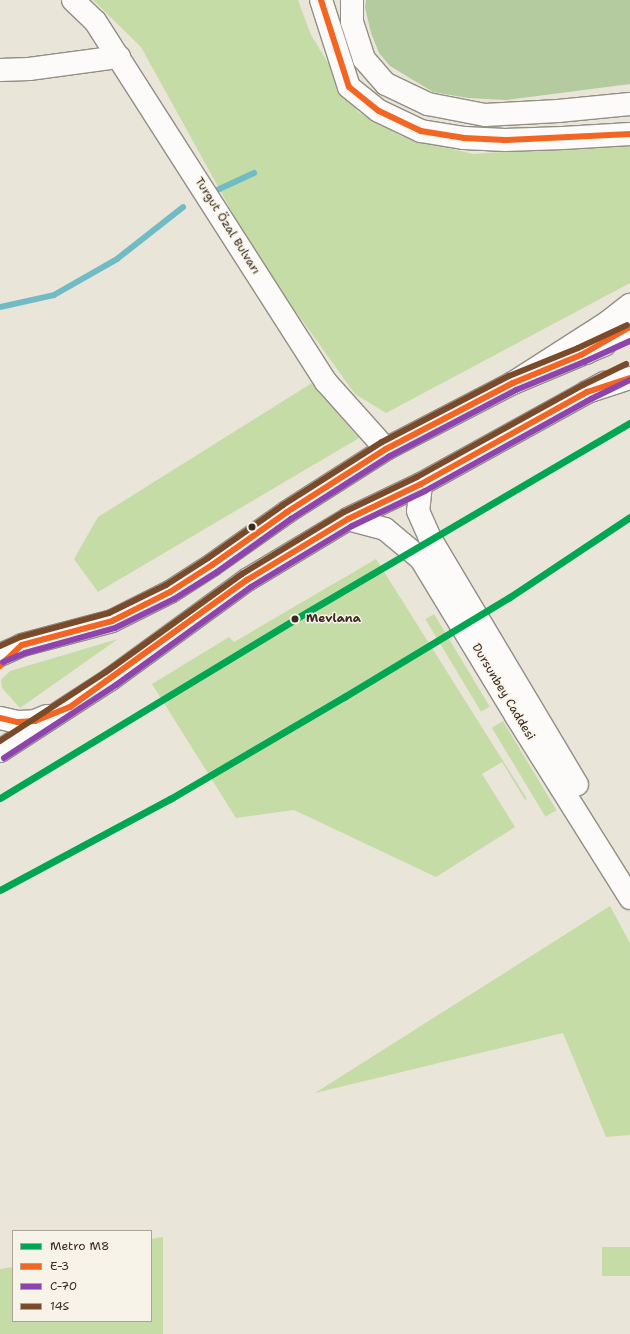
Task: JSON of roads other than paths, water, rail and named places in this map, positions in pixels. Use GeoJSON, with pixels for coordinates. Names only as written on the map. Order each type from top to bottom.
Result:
{"type":"FeatureCollection","features":[{"type":"Feature","properties":{"kind":"main road","name":"Turgut Özal Bulvarı"},"geometry":{"type":"LineString","coordinates":[[73,0],[95,21],[119,57],[326,382],[386,449]]}},
{"type":"Feature","properties":{"kind":"main road"},"geometry":{"type":"LineString","coordinates":[[321,0],[349,87],[379,111],[421,131],[464,138],[505,140],[630,134]]}},
{"type":"Feature","properties":{"kind":"main road"},"geometry":{"type":"LineString","coordinates":[[352,0],[352,22],[364,59],[386,84],[428,104],[485,115],[558,111],[630,104]]}},
{"type":"Feature","properties":{"kind":"main road"},"geometry":{"type":"LineString","coordinates":[[0,70],[29,69],[119,57]]}},
{"type":"Feature","properties":{"kind":"main road"},"geometry":{"type":"LineString","coordinates":[[0,655],[22,645],[112,621],[170,592],[212,565],[287,512],[386,449],[513,382],[608,322],[630,305]]}},
{"type":"Feature","properties":{"kind":"main road"},"geometry":{"type":"LineString","coordinates":[[581,355],[630,327]]}},
{"type":"Feature","properties":{"kind":"main road"},"geometry":{"type":"LineString","coordinates":[[513,382],[581,355],[630,332]]}},
{"type":"Feature","properties":{"kind":"main road"},"geometry":{"type":"LineString","coordinates":[[0,751],[70,707],[247,580],[348,519],[421,484],[587,392],[630,371]]}},
{"type":"Feature","properties":{"kind":"main road"},"geometry":{"type":"LineString","coordinates":[[587,392],[630,378]]}},
{"type":"Feature","properties":{"kind":"main road","name":"Dursunbey Caddesi"},"geometry":{"type":"LineString","coordinates":[[421,484],[418,511],[430,538],[630,872]]}},
{"type":"Feature","properties":{"kind":"main road","name":"Dursunbey Caddesi"},"geometry":{"type":"LineString","coordinates":[[348,519],[385,529],[422,559],[516,716],[630,898]]}},
{"type":"Feature","properties":{"kind":"main road"},"geometry":{"type":"LineString","coordinates":[[0,666],[22,645]]}},
{"type":"Feature","properties":{"kind":"main road"},"geometry":{"type":"LineString","coordinates":[[0,718],[18,722],[35,721],[70,707]]}},
{"type":"Feature","properties":{"kind":"waterway"},"geometry":{"type":"LineString","coordinates":[[215,191],[254,173]]}},
{"type":"Feature","properties":{"kind":"waterway"},"geometry":{"type":"LineString","coordinates":[[0,307],[54,295],[117,259],[183,207]]}},
{"type":"Feature","properties":{"kind":"metro line","name":"M8"},"geometry":{"type":"LineString","coordinates":[[0,798],[297,618],[630,423]]}},
{"type":"Feature","properties":{"kind":"metro line","name":"M8"},"geometry":{"type":"LineString","coordinates":[[0,890],[170,799],[344,697],[510,597],[630,517]]}},
{"type":"Feature","properties":{"kind":"place","name":"Mevlana"},"geometry":{"type":"Point","coordinates":[295,619]}}]}
